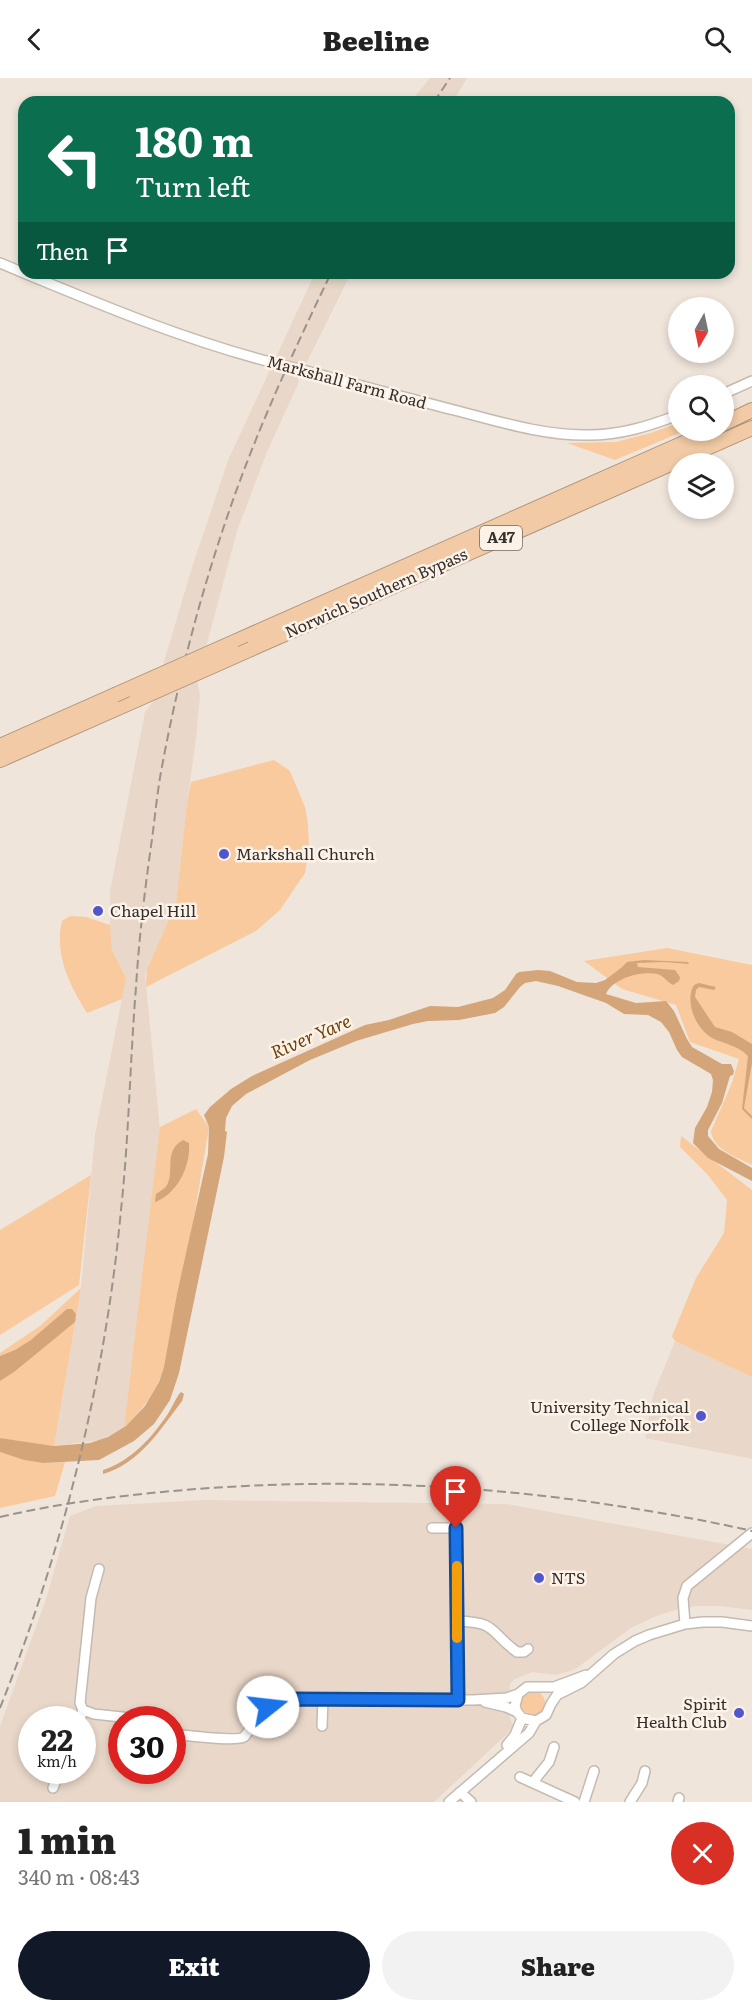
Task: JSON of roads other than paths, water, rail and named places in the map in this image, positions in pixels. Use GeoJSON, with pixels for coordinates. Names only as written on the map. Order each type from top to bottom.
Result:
{"type":"FeatureCollection","features":[{"type":"Feature","properties":{"kind":"highway"},"geometry":{"type":"LineString","coordinates":[[734,420],[752,412]]}},
{"type":"Feature","properties":{"kind":"highway","name":"Norwich Southern Bypass"},"geometry":{"type":"LineString","coordinates":[[0,760],[752,428]]}},
{"type":"Feature","properties":{"kind":"highway","name":"A47"},"geometry":{"type":"LineString","coordinates":[[627,482],[752,434]]}},
{"type":"Feature","properties":{"kind":"highway","name":"Norwich Southern Bypass"},"geometry":{"type":"LineString","coordinates":[[0,746],[686,441]]}},
{"type":"Feature","properties":{"kind":"street","name":"Markshall Farm Road"},"geometry":{"type":"LineString","coordinates":[[0,262],[18,270]]}},
{"type":"Feature","properties":{"kind":"street","name":"Markshall Farm Road"},"geometry":{"type":"LineString","coordinates":[[39,279],[174,332],[238,354],[528,427],[587,435],[618,433],[668,419]]}},
{"type":"Feature","properties":{"kind":"street"},"geometry":{"type":"LineString","coordinates":[[734,389],[752,381]]}},
{"type":"Feature","properties":{"kind":"street"},"geometry":{"type":"LineString","coordinates":[[456,1511],[458,1700]]}},
{"type":"Feature","properties":{"kind":"street"},"geometry":{"type":"LineString","coordinates":[[432,1528],[456,1528]]}},
{"type":"Feature","properties":{"kind":"street"},"geometry":{"type":"LineString","coordinates":[[685,1624],[683,1598],[687,1586],[749,1535]]}},
{"type":"Feature","properties":{"kind":"street"},"geometry":{"type":"LineString","coordinates":[[81,1706],[88,1620],[99,1569]]}},
{"type":"Feature","properties":{"kind":"street"},"geometry":{"type":"LineString","coordinates":[[457,1621],[485,1624],[495,1630],[517,1652],[524,1652],[528,1649]]}},
{"type":"Feature","properties":{"kind":"street"},"geometry":{"type":"LineString","coordinates":[[473,1700],[491,1703],[536,1721],[543,1719],[557,1695],[581,1683],[614,1654],[635,1641],[685,1624],[735,1623],[752,1627]]}},
{"type":"Feature","properties":{"kind":"street"},"geometry":{"type":"LineString","coordinates":[[186,1735],[237,1739],[244,1737],[260,1713],[276,1702],[290,1699],[473,1700],[507,1698],[527,1687],[554,1687],[589,1674]]}},
{"type":"Feature","properties":{"kind":"street"},"geometry":{"type":"LineString","coordinates":[[540,1686],[548,1695],[550,1704]]}},
{"type":"Feature","properties":{"kind":"street"},"geometry":{"type":"LineString","coordinates":[[494,1761],[516,1735],[520,1715],[515,1706],[518,1694]]}},
{"type":"Feature","properties":{"kind":"street"},"geometry":{"type":"LineString","coordinates":[[322,1726],[323,1699]]}},
{"type":"Feature","properties":{"kind":"street"},"geometry":{"type":"LineString","coordinates":[[449,1802],[529,1733],[536,1721]]}},
{"type":"Feature","properties":{"kind":"street"},"geometry":{"type":"LineString","coordinates":[[533,1782],[549,1762],[554,1748]]}},
{"type":"Feature","properties":{"kind":"street"},"geometry":{"type":"LineString","coordinates":[[584,1802],[594,1771]]}},
{"type":"Feature","properties":{"kind":"street"},"geometry":{"type":"LineString","coordinates":[[630,1802],[642,1783],[645,1771]]}},
{"type":"Feature","properties":{"kind":"street"},"geometry":{"type":"LineString","coordinates":[[520,1777],[574,1802]]}},
{"type":"Feature","properties":{"kind":"street"},"geometry":{"type":"LineString","coordinates":[[54,1788],[55,1784]]}},
{"type":"Feature","properties":{"kind":"street"},"geometry":{"type":"LineString","coordinates":[[460,1792],[471,1802]]}},
{"type":"Feature","properties":{"kind":"railway"},"geometry":{"type":"LineString","coordinates":[[438,96],[450,78]]}},
{"type":"Feature","properties":{"kind":"railway"},"geometry":{"type":"LineString","coordinates":[[0,1708],[23,1648],[62,1526],[78,1464],[104,1338],[124,1182],[143,913],[160,780],[176,698],[205,586],[241,478],[272,400],[328,279]]}},
{"type":"Feature","properties":{"kind":"railway"},"geometry":{"type":"LineString","coordinates":[[0,1517],[78,1502],[184,1490],[267,1485],[376,1484],[540,1495],[649,1511],[752,1531]]}},
{"type":"Feature","properties":{"kind":"place","name":"Markshall Church"},"geometry":{"type":"Point","coordinates":[224,854]}},
{"type":"Feature","properties":{"kind":"place","name":"Chapel Hill"},"geometry":{"type":"Point","coordinates":[98,911]}},
{"type":"Feature","properties":{"kind":"place","name":"University Technical College Norfolk"},"geometry":{"type":"Point","coordinates":[701,1416]}},
{"type":"Feature","properties":{"kind":"place","name":"NTS"},"geometry":{"type":"Point","coordinates":[539,1578]}},
{"type":"Feature","properties":{"kind":"place","name":"Spirit Health Club"},"geometry":{"type":"Point","coordinates":[739,1713]}},
{"type":"Feature","properties":{"kind":"water label","name":"River Yare"},"geometry":{"type":"Point","coordinates":[311,1037]}}]}
